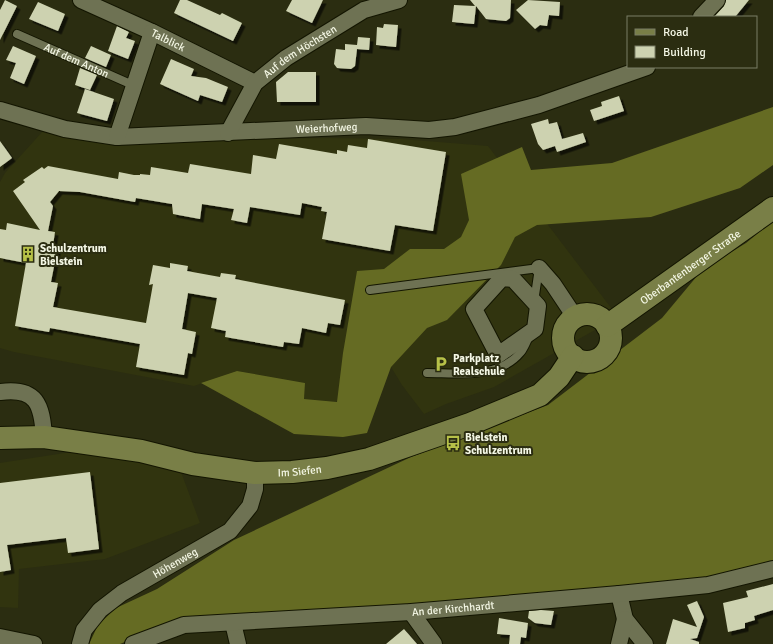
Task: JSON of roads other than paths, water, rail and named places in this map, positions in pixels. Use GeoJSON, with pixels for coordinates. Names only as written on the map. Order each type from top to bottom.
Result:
{"type":"FeatureCollection","features":[{"type":"Feature","properties":{"kind":"main road","name":"Oberbantenberger Straße"},"geometry":{"type":"LineString","coordinates":[[607,326],[773,208]]}},
{"type":"Feature","properties":{"kind":"main road"},"geometry":{"type":"LineString","coordinates":[[591,314],[599,317],[607,326],[611,336],[610,344],[601,357],[587,362],[573,356],[564,344],[564,336],[569,322],[575,317],[591,314]]}},
{"type":"Feature","properties":{"kind":"main road","name":"Im Siefen"},"geometry":{"type":"LineString","coordinates":[[0,438],[44,437],[141,451],[192,464],[256,473],[292,472],[369,459],[470,424],[540,395],[559,377],[573,356]]}},
{"type":"Feature","properties":{"kind":"street","name":"Talblick"},"geometry":{"type":"LineString","coordinates":[[81,0],[152,32],[255,84]]}},
{"type":"Feature","properties":{"kind":"street","name":"Auf dem Höchsten"},"geometry":{"type":"LineString","coordinates":[[228,133],[255,84],[286,58],[361,5],[399,0]]}},
{"type":"Feature","properties":{"kind":"street"},"geometry":{"type":"LineString","coordinates":[[703,16],[717,0]]}},
{"type":"Feature","properties":{"kind":"street"},"geometry":{"type":"LineString","coordinates":[[117,137],[152,32]]}},
{"type":"Feature","properties":{"kind":"street","name":"Weierhofweg"},"geometry":{"type":"LineString","coordinates":[[0,110],[65,129],[117,137],[366,126],[429,130],[455,127],[539,105],[644,68]]}},
{"type":"Feature","properties":{"kind":"street"},"geometry":{"type":"LineString","coordinates":[[539,268],[553,284],[575,317]]}},
{"type":"Feature","properties":{"kind":"street"},"geometry":{"type":"LineString","coordinates":[[502,278],[513,279],[538,306],[535,329],[531,332],[498,355],[474,309],[502,278]]}},
{"type":"Feature","properties":{"kind":"street"},"geometry":{"type":"LineString","coordinates":[[0,392],[13,390],[28,394],[39,403],[42,414],[44,437]]}},
{"type":"Feature","properties":{"kind":"street","name":"Höhenweg"},"geometry":{"type":"LineString","coordinates":[[80,644],[84,630],[100,610],[122,593],[230,531],[250,506],[255,488],[256,473]]}},
{"type":"Feature","properties":{"kind":"street","name":"An der Kirchhardt"},"geometry":{"type":"LineString","coordinates":[[133,644],[184,625],[411,612],[619,594],[708,585],[773,569]]}},
{"type":"Feature","properties":{"kind":"street"},"geometry":{"type":"LineString","coordinates":[[619,594],[625,619],[646,644]]}},
{"type":"Feature","properties":{"kind":"street"},"geometry":{"type":"LineString","coordinates":[[411,612],[434,644]]}},
{"type":"Feature","properties":{"kind":"street"},"geometry":{"type":"LineString","coordinates":[[619,644],[625,619]]}},
{"type":"Feature","properties":{"kind":"street"},"geometry":{"type":"LineString","coordinates":[[233,623],[238,644]]}},
{"type":"Feature","properties":{"kind":"street"},"geometry":{"type":"LineString","coordinates":[[0,637],[34,644]]}},
{"type":"Feature","properties":{"kind":"lane","name":"Auf dem Anton"},"geometry":{"type":"LineString","coordinates":[[17,34],[135,86]]}},
{"type":"Feature","properties":{"kind":"lane"},"geometry":{"type":"LineString","coordinates":[[370,290],[539,268],[534,302]]}},
{"type":"Feature","properties":{"kind":"lane"},"geometry":{"type":"LineString","coordinates":[[427,373],[483,373],[512,361],[521,352],[531,332]]}},
{"type":"Feature","properties":{"kind":"place","name":"Schulzentrum Bielstein"},"geometry":{"type":"Point","coordinates":[28,254]}},
{"type":"Feature","properties":{"kind":"place","name":"Parkplatz Realschule"},"geometry":{"type":"Point","coordinates":[441,364]}},
{"type":"Feature","properties":{"kind":"place","name":"Bielstein Schulzentrum"},"geometry":{"type":"Point","coordinates":[453,443]}}]}
